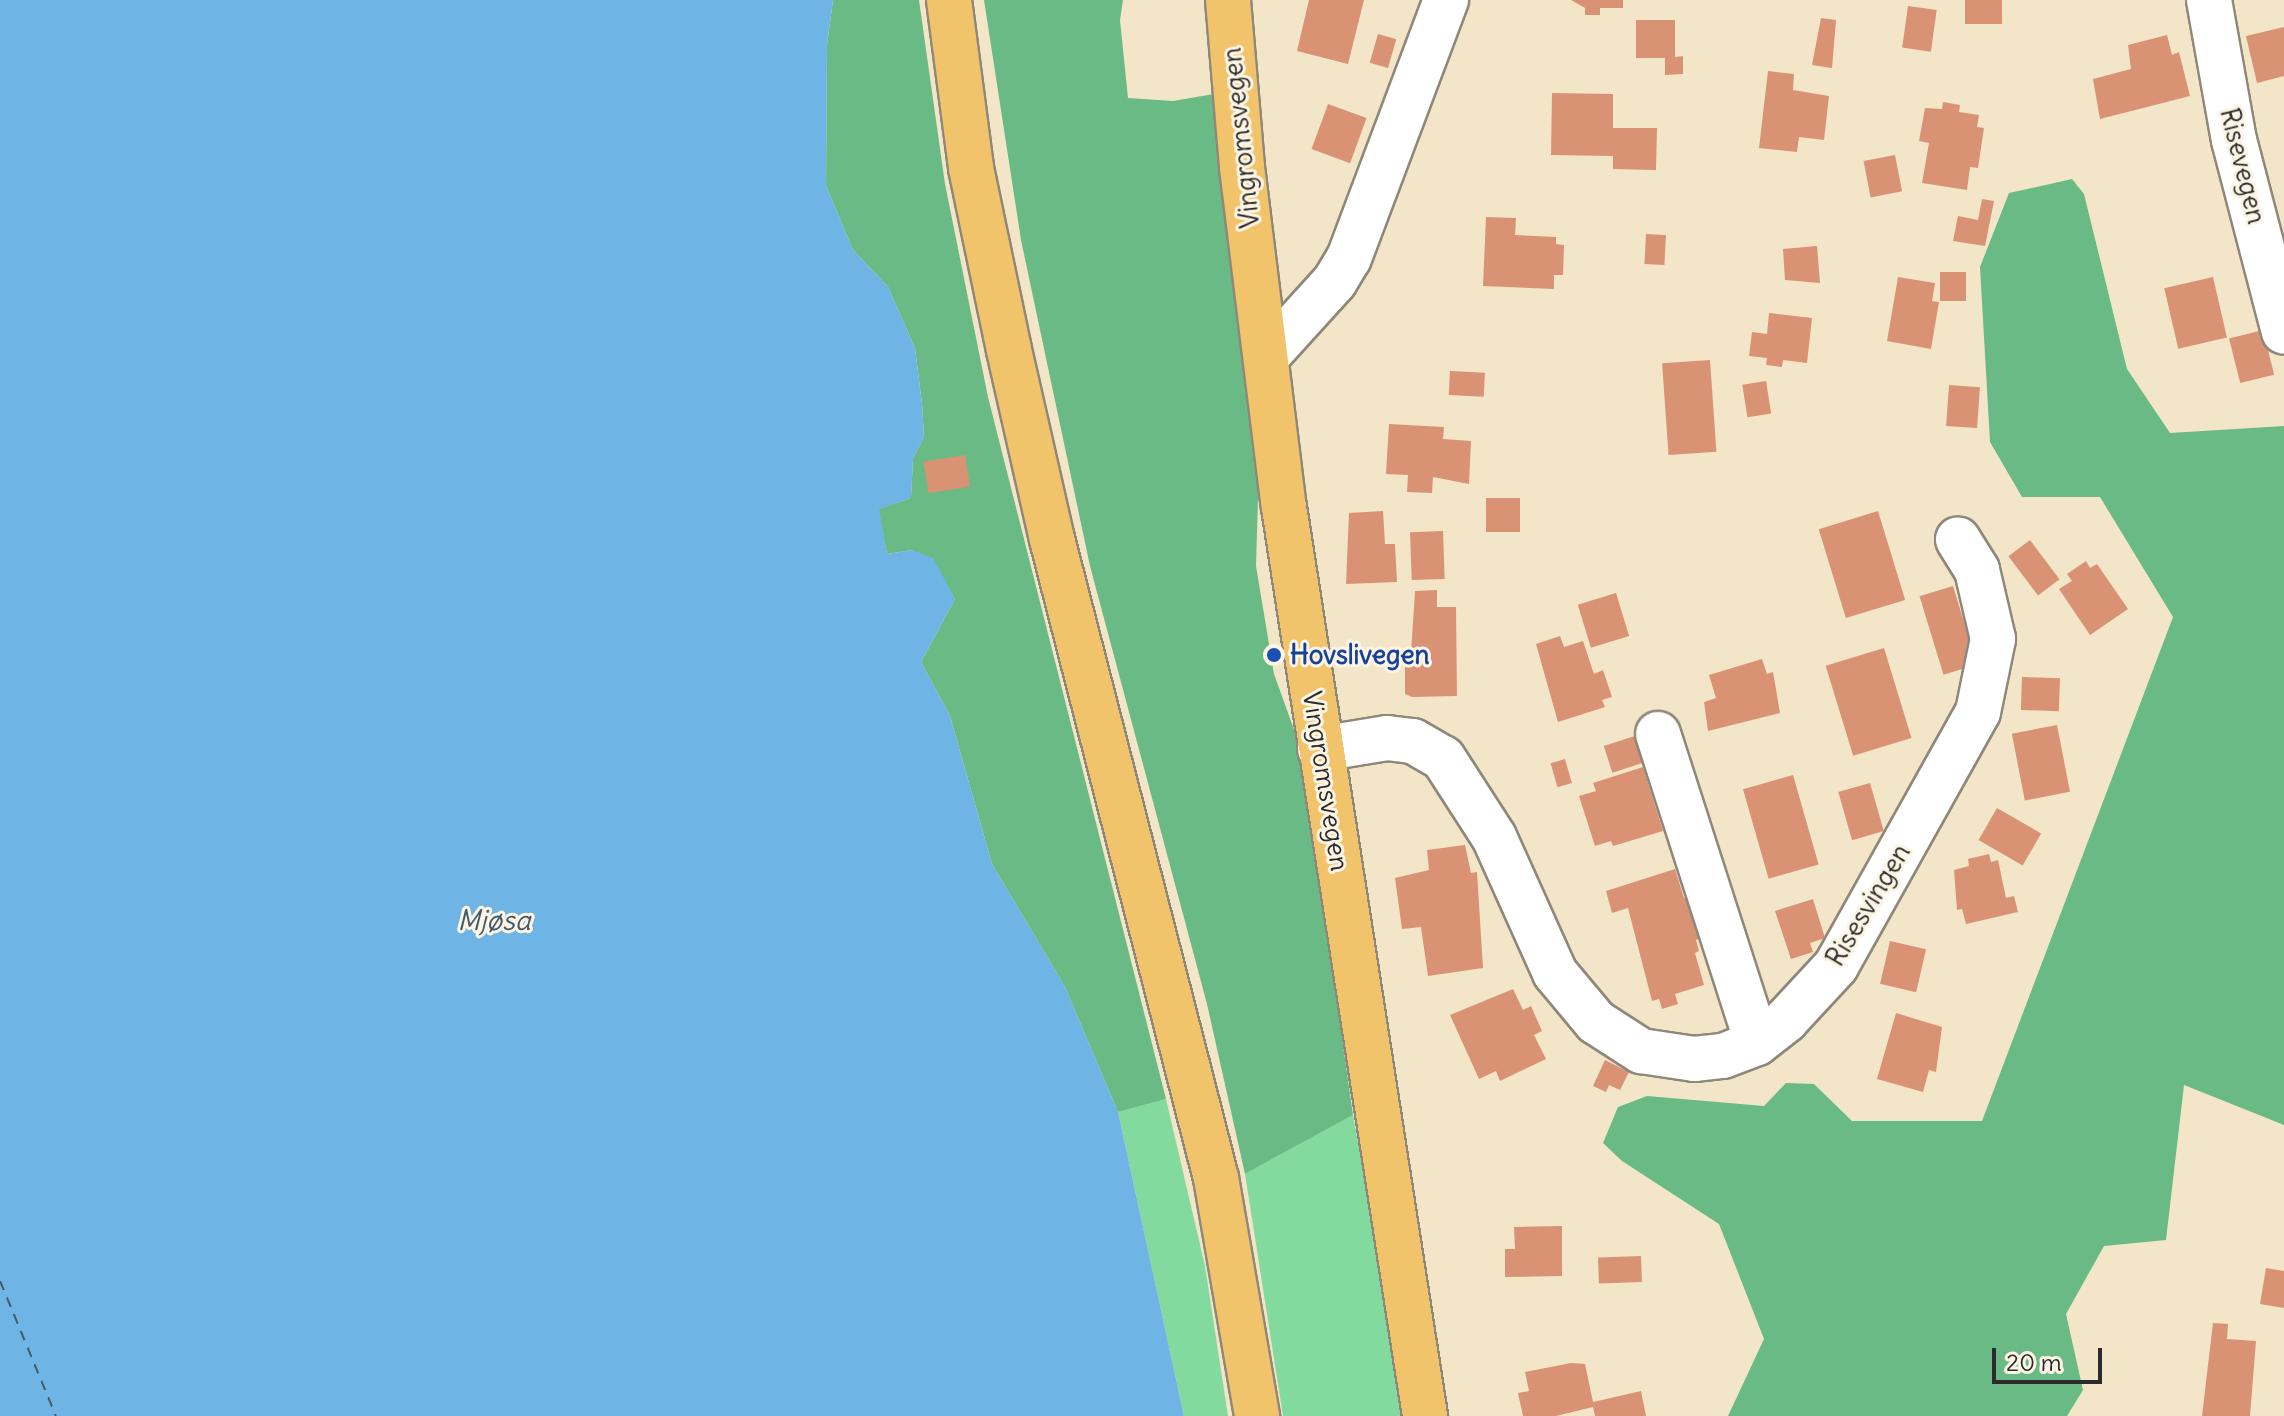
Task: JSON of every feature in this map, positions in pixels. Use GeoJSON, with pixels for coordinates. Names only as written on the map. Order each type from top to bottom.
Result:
{"type":"FeatureCollection","features":[{"type":"Feature","properties":{"kind":"main road"},"geometry":{"type":"LineString","coordinates":[[949,0],[971,168],[1009,350],[1052,539],[1216,1178],[1257,1416]]}},
{"type":"Feature","properties":{"kind":"main road","name":"Vingromsvegen"},"geometry":{"type":"LineString","coordinates":[[1228,0],[1242,167],[1320,749],[1425,1416]]}},
{"type":"Feature","properties":{"kind":"street"},"geometry":{"type":"LineString","coordinates":[[1268,355],[1335,281],[1349,258],[1446,0]]}},
{"type":"Feature","properties":{"kind":"street","name":"Risevegen"},"geometry":{"type":"LineString","coordinates":[[2209,0],[2234,140],[2284,332]]}},
{"type":"Feature","properties":{"kind":"street","name":"Risesvingen"},"geometry":{"type":"LineString","coordinates":[[1320,749],[1387,738],[1413,741],[1443,758],[1494,837],[1555,973],[1617,1039],[1641,1051],[1694,1059],[1723,1056],[1757,1043],[1836,966],[1978,712],[1993,639],[1977,570],[1958,540]]}},
{"type":"Feature","properties":{"kind":"street"},"geometry":{"type":"LineString","coordinates":[[1658,734],[1757,1043]]}},
{"type":"Feature","properties":{"kind":"green space"},"geometry":{"type":"Polygon","coordinates":[[[833,0],[919,0],[945,184],[988,397],[1166,1099],[1118,1112],[1065,987],[992,864],[950,716],[921,662],[955,599],[938,573],[912,550],[887,554],[878,509],[911,498],[913,458],[924,437],[922,404],[915,348],[888,287],[853,250],[826,186],[827,45],[833,0]]]}},
{"type":"Feature","properties":{"kind":"green space"},"geometry":{"type":"Polygon","coordinates":[[[984,0],[1123,0],[1120,20],[1128,98],[1173,101],[1214,94],[1259,466],[1256,566],[1274,674],[1301,749],[1353,1115],[1245,1174],[1207,1004],[1090,566],[1021,240],[984,0]]]}},
{"type":"Feature","properties":{"kind":"green space"},"geometry":{"type":"Polygon","coordinates":[[[2072,179],[2084,194],[2127,369],[2170,433],[2284,426],[2284,1125],[2184,1085],[2166,1240],[2104,1246],[2066,1314],[2083,1390],[2067,1416],[1728,1416],[1764,1339],[1719,1224],[1622,1161],[1603,1143],[1618,1107],[1647,1096],[1764,1106],[1786,1083],[1814,1084],[1852,1121],[1982,1121],[2173,617],[2100,497],[2022,497],[1990,442],[1980,267],[2009,193],[2072,179]]]}},
{"type":"Feature","properties":{"kind":"green space"},"geometry":{"type":"Polygon","coordinates":[[[1166,1099],[1205,1266],[1228,1416],[1184,1416],[1118,1112],[1166,1099]]]}},
{"type":"Feature","properties":{"kind":"green space"},"geometry":{"type":"Polygon","coordinates":[[[1353,1115],[1408,1416],[1283,1416],[1245,1174],[1353,1115]]]}},
{"type":"Feature","properties":{"kind":"water","name":"Mjøsa"},"geometry":{"type":"Polygon","coordinates":[[[0,0],[833,0],[827,45],[826,186],[853,250],[888,287],[915,348],[922,404],[924,437],[913,458],[911,498],[879,509],[887,554],[912,550],[933,558],[955,599],[921,662],[950,716],[992,864],[1065,987],[1118,1112],[1184,1416],[0,1416],[0,0]]]}},
{"type":"Feature","properties":{"kind":"building"},"geometry":{"type":"Polygon","coordinates":[[[1309,0],[1364,0],[1348,64],[1297,51],[1309,0]]]}},
{"type":"Feature","properties":{"kind":"building"},"geometry":{"type":"Polygon","coordinates":[[[1571,0],[1623,0],[1623,8],[1600,8],[1600,15],[1585,15],[1585,8],[1571,0]]]}},
{"type":"Feature","properties":{"kind":"building"},"geometry":{"type":"Polygon","coordinates":[[[1965,0],[2002,0],[2002,24],[1965,24],[1965,0]]]}},
{"type":"Feature","properties":{"kind":"building"},"geometry":{"type":"Polygon","coordinates":[[[1908,6],[1937,10],[1931,52],[1902,48],[1908,6]]]}},
{"type":"Feature","properties":{"kind":"building"},"geometry":{"type":"Polygon","coordinates":[[[1821,18],[1836,20],[1832,68],[1812,65],[1821,18]]]}},
{"type":"Feature","properties":{"kind":"building"},"geometry":{"type":"Polygon","coordinates":[[[1636,20],[1675,20],[1675,57],[1683,56],[1683,74],[1665,75],[1665,58],[1636,58],[1636,20]]]}},
{"type":"Feature","properties":{"kind":"building"},"geometry":{"type":"Polygon","coordinates":[[[2284,27],[2284,76],[2257,83],[2246,36],[2284,27]]]}},
{"type":"Feature","properties":{"kind":"building"},"geometry":{"type":"Polygon","coordinates":[[[1378,34],[1396,39],[1388,68],[1370,63],[1378,34]]]}},
{"type":"Feature","properties":{"kind":"building"},"geometry":{"type":"Polygon","coordinates":[[[2167,35],[2172,55],[2179,52],[2190,96],[2100,119],[2093,79],[2131,69],[2128,45],[2167,35]]]}},
{"type":"Feature","properties":{"kind":"building"},"geometry":{"type":"Polygon","coordinates":[[[1768,71],[1794,74],[1793,90],[1829,96],[1824,140],[1799,137],[1797,152],[1759,148],[1768,71]]]}},
{"type":"Feature","properties":{"kind":"building"},"geometry":{"type":"Polygon","coordinates":[[[1552,93],[1613,94],[1613,128],[1657,128],[1656,170],[1613,169],[1613,156],[1551,155],[1552,93]]]}},
{"type":"Feature","properties":{"kind":"building"},"geometry":{"type":"Polygon","coordinates":[[[1943,102],[1960,105],[1959,112],[1979,115],[1977,127],[1984,128],[1978,168],[1970,167],[1967,190],[1922,183],[1929,143],[1919,141],[1925,108],[1942,109],[1943,102]]]}},
{"type":"Feature","properties":{"kind":"building"},"geometry":{"type":"Polygon","coordinates":[[[1328,104],[1367,118],[1350,163],[1312,149],[1328,104]]]}},
{"type":"Feature","properties":{"kind":"building"},"geometry":{"type":"Polygon","coordinates":[[[1895,155],[1902,191],[1871,197],[1864,161],[1895,155]]]}},
{"type":"Feature","properties":{"kind":"building"},"geometry":{"type":"Polygon","coordinates":[[[1982,199],[1994,201],[1985,246],[1953,241],[1958,216],[1978,220],[1982,199]]]}},
{"type":"Feature","properties":{"kind":"building"},"geometry":{"type":"Polygon","coordinates":[[[1486,217],[1516,218],[1515,235],[1556,237],[1556,244],[1564,245],[1563,275],[1554,275],[1554,289],[1483,286],[1486,217]]]}},
{"type":"Feature","properties":{"kind":"building"},"geometry":{"type":"Polygon","coordinates":[[[1646,234],[1666,235],[1664,265],[1644,264],[1646,234]]]}},
{"type":"Feature","properties":{"kind":"building"},"geometry":{"type":"Polygon","coordinates":[[[1817,246],[1820,283],[1785,280],[1783,249],[1817,246]]]}},
{"type":"Feature","properties":{"kind":"building"},"geometry":{"type":"Polygon","coordinates":[[[1940,272],[1966,272],[1966,301],[1940,301],[1940,272]]]}},
{"type":"Feature","properties":{"kind":"building"},"geometry":{"type":"Polygon","coordinates":[[[1898,277],[1935,283],[1932,301],[1939,302],[1931,349],[1887,341],[1898,277]]]}},
{"type":"Feature","properties":{"kind":"building"},"geometry":{"type":"Polygon","coordinates":[[[2213,277],[2227,337],[2178,349],[2164,288],[2213,277]]]}},
{"type":"Feature","properties":{"kind":"building"},"geometry":{"type":"Polygon","coordinates":[[[1769,313],[1812,318],[1807,363],[1783,360],[1782,367],[1766,365],[1767,358],[1749,356],[1752,332],[1767,334],[1769,313]]]}},
{"type":"Feature","properties":{"kind":"building"},"geometry":{"type":"Polygon","coordinates":[[[2263,330],[2274,375],[2240,383],[2229,338],[2263,330]]]}},
{"type":"Feature","properties":{"kind":"building"},"geometry":{"type":"Polygon","coordinates":[[[1710,360],[1716,452],[1669,455],[1662,363],[1710,360]]]}},
{"type":"Feature","properties":{"kind":"building"},"geometry":{"type":"Polygon","coordinates":[[[1450,371],[1485,373],[1484,397],[1449,395],[1450,371]]]}},
{"type":"Feature","properties":{"kind":"building"},"geometry":{"type":"Polygon","coordinates":[[[1766,381],[1771,414],[1747,417],[1742,385],[1766,381]]]}},
{"type":"Feature","properties":{"kind":"building"},"geometry":{"type":"Polygon","coordinates":[[[1949,385],[1980,387],[1977,428],[1946,426],[1949,385]]]}},
{"type":"Feature","properties":{"kind":"building"},"geometry":{"type":"Polygon","coordinates":[[[1389,424],[1444,427],[1443,439],[1471,441],[1469,484],[1433,477],[1432,493],[1407,492],[1408,475],[1386,474],[1389,424]]]}},
{"type":"Feature","properties":{"kind":"building"},"geometry":{"type":"Polygon","coordinates":[[[965,455],[970,487],[929,493],[924,462],[965,455]]]}},
{"type":"Feature","properties":{"kind":"building"},"geometry":{"type":"Polygon","coordinates":[[[1486,498],[1520,498],[1520,532],[1486,532],[1486,498]]]}},
{"type":"Feature","properties":{"kind":"building"},"geometry":{"type":"Polygon","coordinates":[[[1383,511],[1385,544],[1395,544],[1397,582],[1346,584],[1349,513],[1383,511]]]}},
{"type":"Feature","properties":{"kind":"building"},"geometry":{"type":"Polygon","coordinates":[[[1878,511],[1905,600],[1846,618],[1819,529],[1878,511]]]}},
{"type":"Feature","properties":{"kind":"building"},"geometry":{"type":"Polygon","coordinates":[[[1443,531],[1445,579],[1412,580],[1410,532],[1443,531]]]}},
{"type":"Feature","properties":{"kind":"building"},"geometry":{"type":"Polygon","coordinates":[[[2030,540],[2059,579],[2038,595],[2008,556],[2030,540]]]}},
{"type":"Feature","properties":{"kind":"building"},"geometry":{"type":"Polygon","coordinates":[[[2086,561],[2090,568],[2097,564],[2128,609],[2090,635],[2059,589],[2072,581],[2067,574],[2086,561]]]}},
{"type":"Feature","properties":{"kind":"building"},"geometry":{"type":"Polygon","coordinates":[[[1953,586],[1977,664],[1944,675],[1920,596],[1953,586]]]}},
{"type":"Feature","properties":{"kind":"building"},"geometry":{"type":"Polygon","coordinates":[[[1437,590],[1437,607],[1456,607],[1457,696],[1412,697],[1405,694],[1405,653],[1411,653],[1415,591],[1437,590]]]}},
{"type":"Feature","properties":{"kind":"building"},"geometry":{"type":"Polygon","coordinates":[[[1616,593],[1629,636],[1591,648],[1578,605],[1616,593]]]}},
{"type":"Feature","properties":{"kind":"building"},"geometry":{"type":"Polygon","coordinates":[[[1560,636],[1564,647],[1583,641],[1594,674],[1603,670],[1612,697],[1602,700],[1605,707],[1558,722],[1536,644],[1560,636]]]}},
{"type":"Feature","properties":{"kind":"building"},"geometry":{"type":"Polygon","coordinates":[[[1884,648],[1911,738],[1853,756],[1826,666],[1884,648]]]}},
{"type":"Feature","properties":{"kind":"building"},"geometry":{"type":"Polygon","coordinates":[[[1762,659],[1767,674],[1773,672],[1780,713],[1708,731],[1704,702],[1716,698],[1709,675],[1762,659]]]}},
{"type":"Feature","properties":{"kind":"building"},"geometry":{"type":"Polygon","coordinates":[[[2022,677],[2060,678],[2059,711],[2021,710],[2022,677]]]}},
{"type":"Feature","properties":{"kind":"building"},"geometry":{"type":"Polygon","coordinates":[[[2057,725],[2070,792],[2025,801],[2012,734],[2057,725]]]}},
{"type":"Feature","properties":{"kind":"building"},"geometry":{"type":"Polygon","coordinates":[[[1638,735],[1647,762],[1612,773],[1604,746],[1638,735]]]}},
{"type":"Feature","properties":{"kind":"building"},"geometry":{"type":"Polygon","coordinates":[[[1565,759],[1572,783],[1557,787],[1551,763],[1565,759]]]}},
{"type":"Feature","properties":{"kind":"building"},"geometry":{"type":"Polygon","coordinates":[[[1643,767],[1663,831],[1613,846],[1611,841],[1595,846],[1579,796],[1596,791],[1593,783],[1643,767]]]}},
{"type":"Feature","properties":{"kind":"building"},"geometry":{"type":"Polygon","coordinates":[[[1793,775],[1819,864],[1769,879],[1743,789],[1793,775]]]}},
{"type":"Feature","properties":{"kind":"building"},"geometry":{"type":"Polygon","coordinates":[[[1870,783],[1884,831],[1852,840],[1838,792],[1870,783]]]}},
{"type":"Feature","properties":{"kind":"building"},"geometry":{"type":"Polygon","coordinates":[[[1997,808],[2041,834],[2023,866],[1978,840],[1997,808]]]}},
{"type":"Feature","properties":{"kind":"building"},"geometry":{"type":"Polygon","coordinates":[[[1465,845],[1471,873],[1477,872],[1483,968],[1428,976],[1421,927],[1402,929],[1395,878],[1429,870],[1427,850],[1465,845]]]}},
{"type":"Feature","properties":{"kind":"building"},"geometry":{"type":"Polygon","coordinates":[[[1989,854],[1991,862],[1998,860],[2006,898],[2014,896],[2018,912],[1966,924],[1962,909],[1957,910],[1954,870],[1969,866],[1968,859],[1989,854]]]}},
{"type":"Feature","properties":{"kind":"building"},"geometry":{"type":"Polygon","coordinates":[[[1675,869],[1684,898],[1695,895],[1707,936],[1696,940],[1699,951],[1695,953],[1704,985],[1675,994],[1678,1004],[1662,1009],[1659,999],[1652,1001],[1628,908],[1612,913],[1606,891],[1675,869]]]}},
{"type":"Feature","properties":{"kind":"building"},"geometry":{"type":"Polygon","coordinates":[[[1813,899],[1825,938],[1810,943],[1813,952],[1791,959],[1775,911],[1813,899]]]}},
{"type":"Feature","properties":{"kind":"building"},"geometry":{"type":"Polygon","coordinates":[[[1890,941],[1926,949],[1916,992],[1880,984],[1890,941]]]}},
{"type":"Feature","properties":{"kind":"building"},"geometry":{"type":"Polygon","coordinates":[[[1513,989],[1523,1010],[1531,1006],[1542,1031],[1534,1035],[1546,1059],[1500,1081],[1496,1071],[1479,1079],[1450,1015],[1513,989]]]}},
{"type":"Feature","properties":{"kind":"building"},"geometry":{"type":"Polygon","coordinates":[[[1896,1013],[1942,1027],[1936,1072],[1929,1070],[1923,1092],[1877,1079],[1896,1013]]]}},
{"type":"Feature","properties":{"kind":"building"},"geometry":{"type":"Polygon","coordinates":[[[1605,1060],[1629,1072],[1620,1090],[1609,1085],[1606,1092],[1593,1086],[1605,1060]]]}},
{"type":"Feature","properties":{"kind":"building"},"geometry":{"type":"Polygon","coordinates":[[[1562,1226],[1562,1276],[1505,1277],[1505,1249],[1515,1249],[1514,1227],[1562,1226]]]}},
{"type":"Feature","properties":{"kind":"building"},"geometry":{"type":"Polygon","coordinates":[[[1641,1256],[1642,1282],[1599,1283],[1598,1258],[1641,1256]]]}},
{"type":"Feature","properties":{"kind":"building"},"geometry":{"type":"Polygon","coordinates":[[[2266,1268],[2284,1271],[2284,1308],[2260,1304],[2266,1268]]]}},
{"type":"Feature","properties":{"kind":"building"},"geometry":{"type":"Polygon","coordinates":[[[2213,1323],[2228,1324],[2227,1339],[2256,1341],[2250,1416],[2202,1416],[2213,1323]]]}},
{"type":"Feature","properties":{"kind":"building"},"geometry":{"type":"Polygon","coordinates":[[[1571,1363],[1585,1364],[1593,1402],[1641,1391],[1646,1416],[1595,1416],[1593,1407],[1556,1416],[1523,1416],[1518,1393],[1529,1391],[1525,1372],[1571,1363]]]}},
{"type":"Feature","properties":{"kind":"ferry route"},"geometry":{"type":"LineString","coordinates":[[0,1281],[56,1416]]}},
{"type":"Feature","properties":{"kind":"place","name":"Hovslivegen"},"geometry":{"type":"Point","coordinates":[1274,655]}}]}
